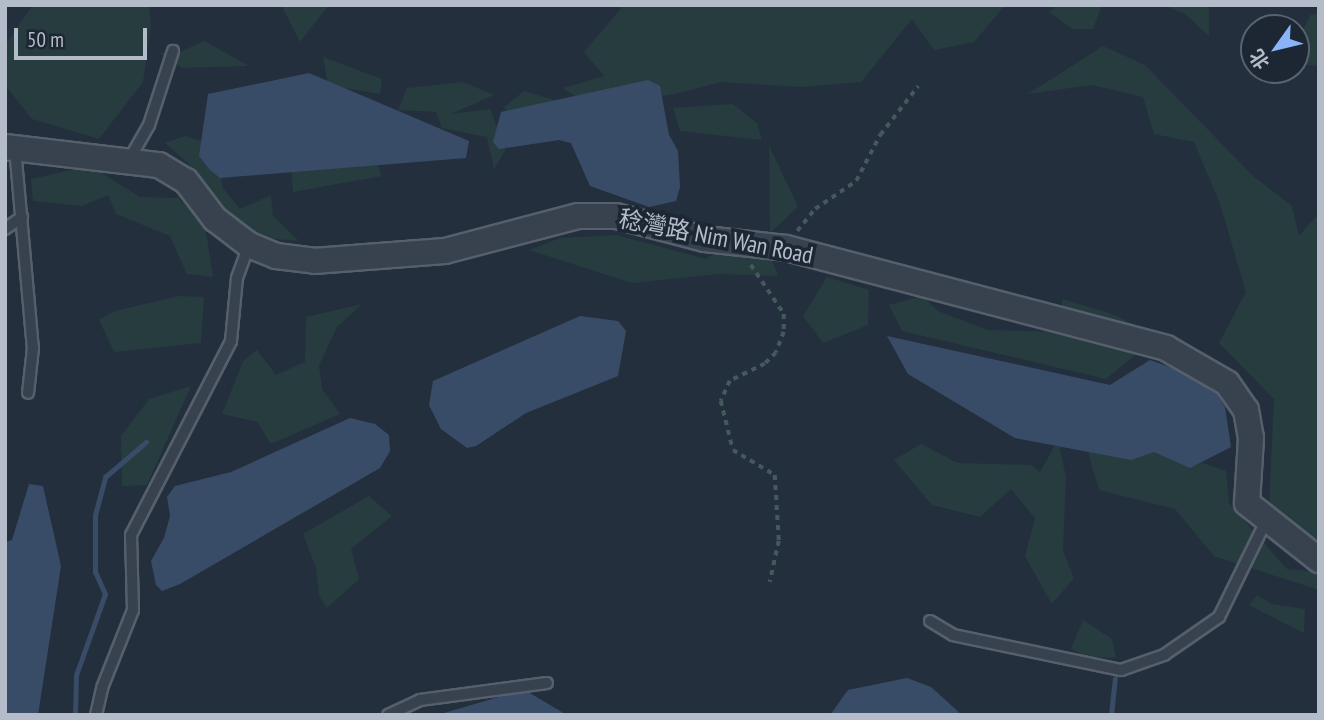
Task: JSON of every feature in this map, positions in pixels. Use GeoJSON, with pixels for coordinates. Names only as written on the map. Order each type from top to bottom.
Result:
{"type":"FeatureCollection","features":[{"type":"Feature","properties":{"kind":"street","name":"稔灣路 Nim Wan Road"},"geometry":{"type":"LineString","coordinates":[[10,147],[129,160],[172,171],[215,219],[249,245],[276,256],[314,261],[445,251],[578,216],[616,216],[705,239],[735,240],[786,248],[1166,348],[1209,369],[1227,383],[1246,410],[1251,438],[1247,503],[1266,521],[1319,560]]}},
{"type":"Feature","properties":{"kind":"lane"},"geometry":{"type":"LineString","coordinates":[[129,160],[149,125],[173,51]]}},
{"type":"Feature","properties":{"kind":"lane"},"geometry":{"type":"LineString","coordinates":[[10,147],[22,217],[33,348],[28,393]]}},
{"type":"Feature","properties":{"kind":"lane"},"geometry":{"type":"LineString","coordinates":[[5,229],[22,217]]}},
{"type":"Feature","properties":{"kind":"lane"},"geometry":{"type":"LineString","coordinates":[[96,715],[102,688],[133,610],[131,535],[231,341],[237,278],[249,245]]}},
{"type":"Feature","properties":{"kind":"lane"},"geometry":{"type":"LineString","coordinates":[[930,621],[953,635],[1121,670],[1164,655],[1219,617],[1266,521]]}},
{"type":"Feature","properties":{"kind":"lane"},"geometry":{"type":"LineString","coordinates":[[388,715],[421,700],[547,683]]}},
{"type":"Feature","properties":{"kind":"path"},"geometry":{"type":"LineString","coordinates":[[786,248],[815,209],[856,181],[880,135],[918,86]]}},
{"type":"Feature","properties":{"kind":"path"},"geometry":{"type":"LineString","coordinates":[[735,240],[784,314],[784,332],[776,353],[765,365],[730,380],[721,401],[733,450],[775,475],[779,541],[770,582]]}},
{"type":"Feature","properties":{"kind":"green space"},"geometry":{"type":"Polygon","coordinates":[[[33,5],[149,5],[151,28],[143,82],[99,139],[32,119],[5,85],[5,45],[33,5]]]}},
{"type":"Feature","properties":{"kind":"green space"},"geometry":{"type":"Polygon","coordinates":[[[281,5],[329,5],[300,42],[281,5]]]}},
{"type":"Feature","properties":{"kind":"green space"},"geometry":{"type":"Polygon","coordinates":[[[624,5],[1005,5],[974,42],[934,50],[912,19],[861,82],[802,87],[721,82],[675,94],[590,106],[563,88],[604,76],[584,52],[624,5]]]}},
{"type":"Feature","properties":{"kind":"green space"},"geometry":{"type":"Polygon","coordinates":[[[1057,5],[1102,5],[1093,29],[1072,29],[1049,12],[1057,5]]]}},
{"type":"Feature","properties":{"kind":"green space"},"geometry":{"type":"Polygon","coordinates":[[[1164,5],[1209,5],[1209,36],[1185,14],[1164,5]]]}},
{"type":"Feature","properties":{"kind":"green space"},"geometry":{"type":"Polygon","coordinates":[[[1319,14],[1319,66],[1310,65],[1310,15],[1319,14]]]}},
{"type":"Feature","properties":{"kind":"green space"},"geometry":{"type":"Polygon","coordinates":[[[204,41],[249,66],[182,68],[160,53],[182,51],[204,41]]]}},
{"type":"Feature","properties":{"kind":"green space"},"geometry":{"type":"Polygon","coordinates":[[[1103,46],[1145,65],[1253,176],[1292,206],[1299,236],[1319,213],[1319,544],[1269,505],[1274,399],[1219,343],[1246,292],[1220,204],[1194,142],[1154,134],[1143,97],[1092,85],[1028,94],[1103,46]]]}},
{"type":"Feature","properties":{"kind":"green space"},"geometry":{"type":"Polygon","coordinates":[[[323,57],[382,79],[380,94],[328,85],[323,57]]]}},
{"type":"Feature","properties":{"kind":"green space"},"geometry":{"type":"Polygon","coordinates":[[[463,82],[494,95],[451,114],[490,109],[506,149],[494,169],[487,137],[442,128],[436,112],[398,110],[407,88],[463,82]]]}},
{"type":"Feature","properties":{"kind":"green space"},"geometry":{"type":"Polygon","coordinates":[[[524,91],[561,102],[545,131],[503,108],[524,91]]]}},
{"type":"Feature","properties":{"kind":"green space"},"geometry":{"type":"Polygon","coordinates":[[[733,104],[757,123],[762,140],[680,131],[673,108],[733,104]]]}},
{"type":"Feature","properties":{"kind":"green space"},"geometry":{"type":"Polygon","coordinates":[[[185,136],[214,145],[223,188],[240,209],[271,195],[273,216],[299,241],[230,235],[189,164],[165,143],[185,136]]]}},
{"type":"Feature","properties":{"kind":"green space"},"geometry":{"type":"Polygon","coordinates":[[[769,145],[798,207],[770,233],[769,145]]]}},
{"type":"Feature","properties":{"kind":"green space"},"geometry":{"type":"Polygon","coordinates":[[[376,162],[382,176],[293,192],[291,169],[376,162]]]}},
{"type":"Feature","properties":{"kind":"green space"},"geometry":{"type":"Polygon","coordinates":[[[90,166],[140,197],[178,198],[205,225],[213,277],[187,274],[170,236],[116,214],[108,195],[82,206],[33,201],[31,179],[90,166]]]}},
{"type":"Feature","properties":{"kind":"green space"},"geometry":{"type":"Polygon","coordinates":[[[616,235],[706,259],[717,252],[769,253],[778,276],[719,274],[632,283],[529,250],[560,238],[616,235]]]}},
{"type":"Feature","properties":{"kind":"green space"},"geometry":{"type":"Polygon","coordinates":[[[827,277],[869,290],[868,325],[823,343],[803,316],[827,277]]]}},
{"type":"Feature","properties":{"kind":"green space"},"geometry":{"type":"Polygon","coordinates":[[[179,296],[204,297],[201,343],[114,352],[99,320],[115,311],[179,296]]]}},
{"type":"Feature","properties":{"kind":"green space"},"geometry":{"type":"Polygon","coordinates":[[[922,296],[938,311],[987,330],[1062,332],[1062,299],[1115,315],[1157,337],[1106,379],[902,331],[889,305],[922,296]]]}},
{"type":"Feature","properties":{"kind":"green space"},"geometry":{"type":"Polygon","coordinates":[[[362,304],[337,327],[319,366],[322,389],[340,414],[271,444],[257,422],[222,414],[243,361],[257,350],[276,375],[305,362],[306,317],[362,304]]]}},
{"type":"Feature","properties":{"kind":"green space"},"geometry":{"type":"Polygon","coordinates":[[[191,386],[147,485],[122,486],[121,436],[149,399],[191,386]]]}},
{"type":"Feature","properties":{"kind":"green space"},"geometry":{"type":"Polygon","coordinates":[[[1058,440],[1066,477],[1063,551],[1074,578],[1052,604],[1025,556],[1035,518],[1011,489],[980,517],[932,505],[894,460],[921,444],[958,463],[1031,465],[1040,472],[1058,440]]]}},
{"type":"Feature","properties":{"kind":"green space"},"geometry":{"type":"Polygon","coordinates":[[[1141,442],[1226,471],[1229,503],[1287,569],[1318,572],[1319,590],[1214,556],[1175,509],[1099,490],[1086,445],[1141,442]]]}},
{"type":"Feature","properties":{"kind":"green space"},"geometry":{"type":"Polygon","coordinates":[[[369,496],[392,516],[351,549],[359,579],[327,608],[319,596],[316,568],[303,534],[369,496]]]}},
{"type":"Feature","properties":{"kind":"green space"},"geometry":{"type":"Polygon","coordinates":[[[1257,595],[1272,604],[1305,609],[1304,633],[1249,605],[1257,595]]]}},
{"type":"Feature","properties":{"kind":"green space"},"geometry":{"type":"Polygon","coordinates":[[[1083,620],[1112,639],[1116,658],[1088,657],[1071,649],[1083,620]]]}},
{"type":"Feature","properties":{"kind":"water"},"geometry":{"type":"Polygon","coordinates":[[[309,73],[469,141],[466,158],[220,178],[210,170],[199,156],[208,94],[309,73]]]}},
{"type":"Feature","properties":{"kind":"water"},"geometry":{"type":"Polygon","coordinates":[[[648,80],[660,86],[669,135],[678,151],[680,187],[676,201],[649,207],[590,186],[571,143],[559,140],[499,149],[493,142],[501,112],[648,80]]]}},
{"type":"Feature","properties":{"kind":"water"},"geometry":{"type":"Polygon","coordinates":[[[580,316],[618,321],[626,331],[618,376],[526,413],[476,446],[467,448],[441,429],[429,405],[433,381],[580,316]]]}},
{"type":"Feature","properties":{"kind":"water"},"geometry":{"type":"Polygon","coordinates":[[[887,336],[1110,385],[1150,360],[1208,381],[1225,407],[1231,447],[1190,468],[1154,452],[1131,460],[1015,438],[908,374],[887,336]]]}},
{"type":"Feature","properties":{"kind":"water"},"geometry":{"type":"Polygon","coordinates":[[[350,418],[375,424],[389,435],[390,451],[380,468],[180,584],[162,591],[156,585],[151,561],[164,538],[170,516],[167,497],[175,486],[231,472],[350,418]]]}},
{"type":"Feature","properties":{"kind":"water"},"geometry":{"type":"Polygon","coordinates":[[[29,484],[43,486],[61,566],[38,715],[5,715],[5,542],[12,540],[29,484]]]}},
{"type":"Feature","properties":{"kind":"water"},"geometry":{"type":"Polygon","coordinates":[[[907,678],[931,687],[962,715],[830,715],[848,690],[907,678]]]}},
{"type":"Feature","properties":{"kind":"water"},"geometry":{"type":"Polygon","coordinates":[[[528,692],[567,715],[437,715],[513,693],[528,692]]]}},
{"type":"Feature","properties":{"kind":"waterway"},"geometry":{"type":"LineString","coordinates":[[75,715],[76,675],[105,594],[95,572],[95,515],[105,477],[146,442]]}},
{"type":"Feature","properties":{"kind":"waterway"},"geometry":{"type":"LineString","coordinates":[[1111,715],[1115,678]]}}]}
